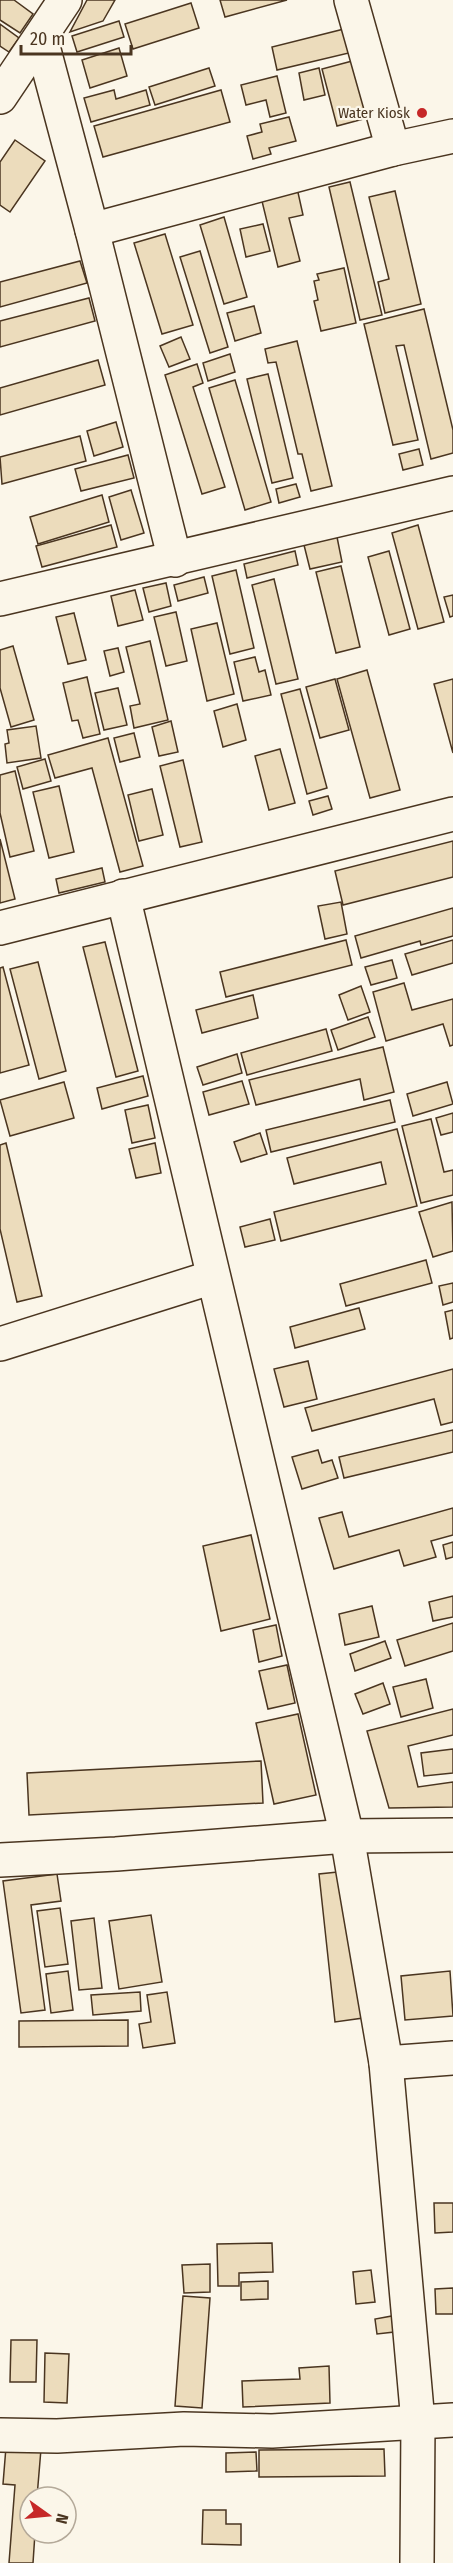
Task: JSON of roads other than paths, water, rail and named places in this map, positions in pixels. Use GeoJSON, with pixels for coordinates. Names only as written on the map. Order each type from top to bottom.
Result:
{"type":"FeatureCollection","features":[{"type":"Feature","properties":{"kind":"street"},"geometry":{"type":"LineString","coordinates":[[0,97],[65,0]]}},
{"type":"Feature","properties":{"kind":"street"},"geometry":{"type":"LineString","coordinates":[[351,0],[393,149]]}},
{"type":"Feature","properties":{"kind":"street"},"geometry":{"type":"LineString","coordinates":[[41,39],[92,230],[175,560]]}},
{"type":"Feature","properties":{"kind":"street"},"geometry":{"type":"LineString","coordinates":[[92,230],[393,149],[453,136]]}},
{"type":"Feature","properties":{"kind":"street"},"geometry":{"type":"LineString","coordinates":[[0,600],[453,493]]}},
{"type":"Feature","properties":{"kind":"street"},"geometry":{"type":"LineString","coordinates":[[0,928],[453,814]]}},
{"type":"Feature","properties":{"kind":"street"},"geometry":{"type":"LineString","coordinates":[[123,896],[347,1836],[386,2063],[418,2422],[417,2563]]}},
{"type":"Feature","properties":{"kind":"street"},"geometry":{"type":"LineString","coordinates":[[0,1344],[213,1276]]}},
{"type":"Feature","properties":{"kind":"street"},"geometry":{"type":"LineString","coordinates":[[0,1860],[116,1854],[347,1836],[453,1834]]}},
{"type":"Feature","properties":{"kind":"street"},"geometry":{"type":"LineString","coordinates":[[386,2063],[453,2058]]}},
{"type":"Feature","properties":{"kind":"street"},"geometry":{"type":"LineString","coordinates":[[0,2435],[57,2436],[184,2429],[272,2431],[453,2420]]}},
{"type":"Feature","properties":{"kind":"place","name":"Water Kiosk"},"geometry":{"type":"Point","coordinates":[422,113]}}]}
